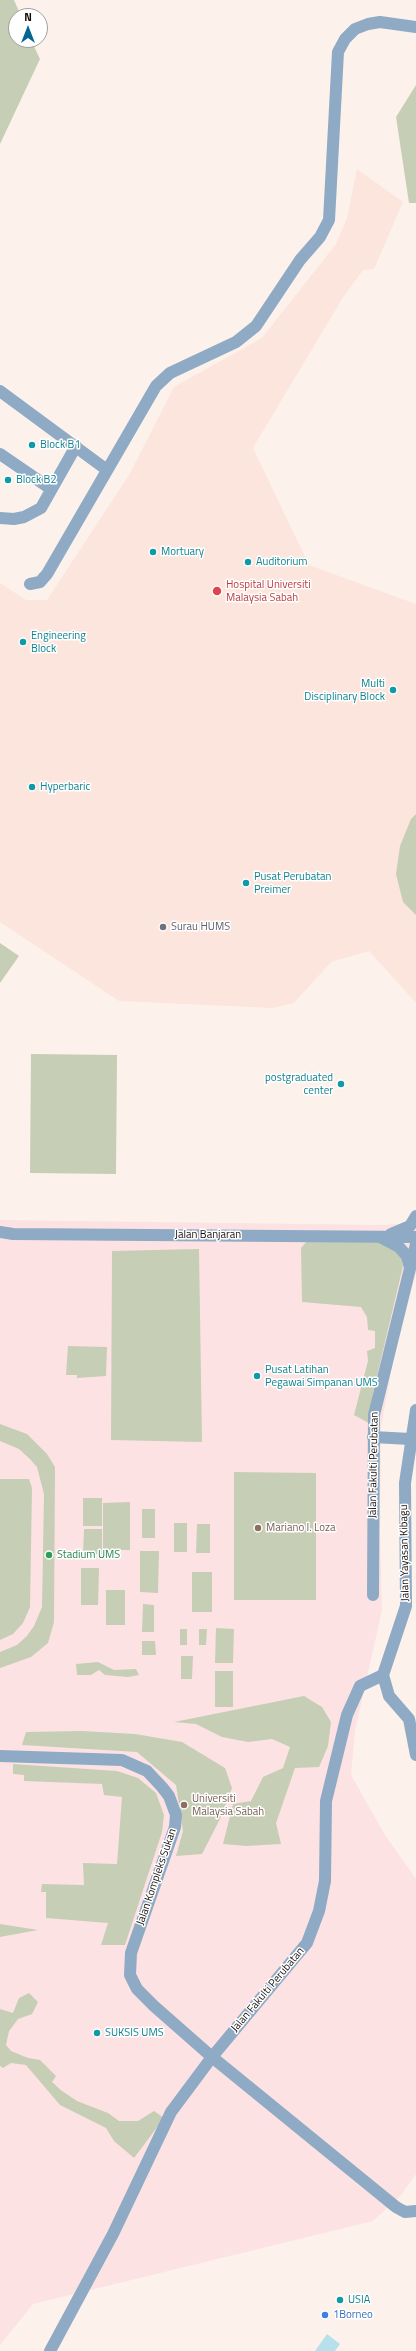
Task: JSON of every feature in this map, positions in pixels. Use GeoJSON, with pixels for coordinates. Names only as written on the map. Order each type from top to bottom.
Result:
{"type":"FeatureCollection","features":[{"type":"Feature","properties":{"kind":"street"},"geometry":{"type":"LineString","coordinates":[[30,584],[40,582],[47,574],[156,386],[170,373],[236,342],[256,326],[300,260],[320,237],[329,220],[338,52],[345,39],[355,29],[368,24],[380,22],[416,27]]}},
{"type":"Feature","properties":{"kind":"street"},"geometry":{"type":"LineString","coordinates":[[0,391],[107,470]]}},
{"type":"Feature","properties":{"kind":"street"},"geometry":{"type":"LineString","coordinates":[[0,518],[14,519],[37,511],[76,446]]}},
{"type":"Feature","properties":{"kind":"street"},"geometry":{"type":"LineString","coordinates":[[0,454],[51,489]]}},
{"type":"Feature","properties":{"kind":"street"},"geometry":{"type":"LineString","coordinates":[[378,1237],[388,1235],[410,1226],[416,1216]]}},
{"type":"Feature","properties":{"kind":"street","name":"Jalan Banjaran"},"geometry":{"type":"LineString","coordinates":[[0,1232],[13,1234],[416,1237]]}},
{"type":"Feature","properties":{"kind":"street"},"geometry":{"type":"LineString","coordinates":[[378,1237],[399,1248],[406,1256],[410,1268]]}},
{"type":"Feature","properties":{"kind":"street","name":"Jalan Fakulti Perubatan"},"geometry":{"type":"LineString","coordinates":[[373,1595],[373,1437],[375,1408],[416,1244]]}},
{"type":"Feature","properties":{"kind":"street","name":"Jalan Yayasan Kibagu"},"geometry":{"type":"LineString","coordinates":[[383,1675],[411,1606],[405,1496],[410,1439],[416,1410]]}},
{"type":"Feature","properties":{"kind":"street"},"geometry":{"type":"LineString","coordinates":[[373,1437],[410,1439]]}},
{"type":"Feature","properties":{"kind":"street"},"geometry":{"type":"LineString","coordinates":[[383,1675],[389,1696],[412,1718],[416,1755]]}},
{"type":"Feature","properties":{"kind":"street","name":"Jalan Fakulti Perubatan"},"geometry":{"type":"LineString","coordinates":[[50,2351],[109,2241],[171,2112],[212,2057],[307,1943],[319,1911],[325,1881],[326,1801],[347,1715],[360,1686],[383,1675]]}},
{"type":"Feature","properties":{"kind":"street","name":"Jalan Kompleks Sukan"},"geometry":{"type":"LineString","coordinates":[[0,1756],[130,1762],[147,1772],[168,1796],[176,1815],[175,1827],[131,1952],[130,1975],[137,1989],[212,2057],[396,2207],[405,2212],[416,2211]]}},
{"type":"Feature","properties":{"kind":"shaded area","name":"Hospital Universiti Malaysia Sabah"},"geometry":{"type":"Polygon","coordinates":[[[357,169],[403,202],[374,269],[363,270],[342,299],[253,448],[309,565],[416,604],[416,1003],[369,951],[331,962],[294,1003],[273,1008],[119,1001],[0,922],[0,583],[26,600],[47,600],[129,475],[174,387],[262,338],[336,244],[347,218],[357,169]]]}},
{"type":"Feature","properties":{"kind":"shaded area","name":"Universiti Malaysia Sabah"},"geometry":{"type":"Polygon","coordinates":[[[0,1220],[382,1225],[416,1223],[416,1273],[394,1355],[381,1428],[380,1532],[382,1610],[355,1731],[351,1775],[385,1835],[416,1879],[416,2174],[401,2195],[373,2221],[33,2304],[0,2345],[0,1220]]]}},
{"type":"Feature","properties":{"kind":"green space"},"geometry":{"type":"Polygon","coordinates":[[[0,0],[14,0],[18,8],[8,8],[8,48],[35,48],[40,59],[0,144],[0,0]]]}},
{"type":"Feature","properties":{"kind":"green space"},"geometry":{"type":"Polygon","coordinates":[[[416,85],[416,203],[409,203],[396,117],[416,85]]]}},
{"type":"Feature","properties":{"kind":"green space"},"geometry":{"type":"Polygon","coordinates":[[[416,814],[416,915],[403,902],[396,874],[400,846],[411,819],[416,814]]]}},
{"type":"Feature","properties":{"kind":"green space"},"geometry":{"type":"Polygon","coordinates":[[[0,943],[19,956],[0,983],[0,943]]]}},
{"type":"Feature","properties":{"kind":"green space"},"geometry":{"type":"Polygon","coordinates":[[[31,1054],[117,1055],[116,1174],[30,1173],[31,1054]]]}},
{"type":"Feature","properties":{"kind":"green space"},"geometry":{"type":"Polygon","coordinates":[[[307,1241],[377,1241],[401,1252],[403,1266],[373,1393],[369,1423],[354,1415],[368,1361],[367,1351],[375,1348],[375,1331],[368,1330],[367,1317],[361,1307],[302,1302],[301,1248],[307,1241]]]}},
{"type":"Feature","properties":{"kind":"green space"},"geometry":{"type":"Polygon","coordinates":[[[199,1249],[202,1442],[111,1440],[112,1251],[199,1249]]]}},
{"type":"Feature","properties":{"kind":"green space"},"geometry":{"type":"Polygon","coordinates":[[[68,1346],[107,1347],[106,1376],[77,1378],[77,1375],[66,1375],[68,1346]]]}},
{"type":"Feature","properties":{"kind":"green space","name":"Stadium UMS"},"geometry":{"type":"Polygon","coordinates":[[[0,1424],[27,1434],[47,1454],[55,1467],[54,1622],[48,1643],[31,1657],[0,1668],[0,1652],[17,1645],[27,1636],[34,1626],[42,1607],[44,1494],[37,1467],[19,1449],[0,1441],[0,1424]]]}},
{"type":"Feature","properties":{"kind":"green space"},"geometry":{"type":"Polygon","coordinates":[[[234,1472],[316,1473],[316,1600],[234,1600],[234,1472]]]}},
{"type":"Feature","properties":{"kind":"green space"},"geometry":{"type":"Polygon","coordinates":[[[0,1479],[29,1479],[32,1488],[30,1607],[23,1623],[13,1634],[0,1640],[0,1479]]]}},
{"type":"Feature","properties":{"kind":"green space"},"geometry":{"type":"Polygon","coordinates":[[[83,1498],[102,1498],[102,1526],[83,1526],[83,1498]]]}},
{"type":"Feature","properties":{"kind":"green space"},"geometry":{"type":"Polygon","coordinates":[[[130,1502],[130,1550],[103,1550],[103,1503],[130,1502]]]}},
{"type":"Feature","properties":{"kind":"green space"},"geometry":{"type":"Polygon","coordinates":[[[142,1509],[155,1509],[155,1538],[142,1538],[142,1509]]]}},
{"type":"Feature","properties":{"kind":"green space"},"geometry":{"type":"Polygon","coordinates":[[[174,1523],[187,1523],[187,1552],[174,1552],[174,1523]]]}},
{"type":"Feature","properties":{"kind":"green space"},"geometry":{"type":"Polygon","coordinates":[[[197,1524],[210,1524],[210,1553],[196,1553],[197,1524]]]}},
{"type":"Feature","properties":{"kind":"green space"},"geometry":{"type":"Polygon","coordinates":[[[84,1529],[102,1529],[102,1554],[83,1554],[84,1529]]]}},
{"type":"Feature","properties":{"kind":"green space"},"geometry":{"type":"Polygon","coordinates":[[[140,1551],[159,1551],[158,1593],[140,1592],[140,1551]]]}},
{"type":"Feature","properties":{"kind":"green space"},"geometry":{"type":"Polygon","coordinates":[[[81,1568],[99,1568],[98,1605],[81,1605],[81,1568]]]}},
{"type":"Feature","properties":{"kind":"green space"},"geometry":{"type":"Polygon","coordinates":[[[192,1572],[212,1572],[212,1612],[192,1612],[192,1572]]]}},
{"type":"Feature","properties":{"kind":"green space"},"geometry":{"type":"Polygon","coordinates":[[[106,1590],[125,1590],[125,1625],[106,1625],[106,1590]]]}},
{"type":"Feature","properties":{"kind":"green space"},"geometry":{"type":"Polygon","coordinates":[[[143,1604],[154,1605],[154,1632],[142,1632],[143,1604]]]}},
{"type":"Feature","properties":{"kind":"green space"},"geometry":{"type":"Polygon","coordinates":[[[216,1628],[234,1629],[233,1663],[215,1663],[216,1628]]]}},
{"type":"Feature","properties":{"kind":"green space"},"geometry":{"type":"Polygon","coordinates":[[[180,1629],[187,1629],[187,1645],[180,1645],[180,1629]]]}},
{"type":"Feature","properties":{"kind":"green space"},"geometry":{"type":"Polygon","coordinates":[[[199,1629],[207,1629],[206,1645],[199,1645],[199,1629]]]}},
{"type":"Feature","properties":{"kind":"green space"},"geometry":{"type":"Polygon","coordinates":[[[142,1641],[155,1641],[156,1655],[142,1655],[142,1641]]]}},
{"type":"Feature","properties":{"kind":"green space"},"geometry":{"type":"Polygon","coordinates":[[[181,1656],[193,1656],[192,1679],[181,1679],[181,1656]]]}},
{"type":"Feature","properties":{"kind":"green space"},"geometry":{"type":"Polygon","coordinates":[[[98,1662],[114,1670],[136,1669],[139,1675],[128,1677],[105,1675],[99,1670],[91,1675],[77,1675],[76,1664],[98,1662]]]}},
{"type":"Feature","properties":{"kind":"green space"},"geometry":{"type":"Polygon","coordinates":[[[215,1671],[233,1671],[233,1707],[215,1707],[215,1671]]]}},
{"type":"Feature","properties":{"kind":"green space"},"geometry":{"type":"Polygon","coordinates":[[[304,1696],[322,1707],[331,1722],[328,1746],[319,1767],[295,1768],[276,1823],[281,1844],[246,1846],[223,1844],[233,1804],[251,1801],[263,1777],[283,1768],[290,1747],[272,1739],[248,1742],[222,1737],[196,1724],[174,1722],[304,1696]]]}},
{"type":"Feature","properties":{"kind":"green space"},"geometry":{"type":"Polygon","coordinates":[[[82,1731],[135,1734],[182,1742],[225,1768],[232,1788],[221,1817],[202,1854],[176,1856],[183,1831],[176,1785],[137,1752],[22,1745],[26,1732],[82,1731]]]}},
{"type":"Feature","properties":{"kind":"green space"},"geometry":{"type":"Polygon","coordinates":[[[13,1764],[117,1771],[138,1778],[156,1793],[164,1815],[162,1832],[125,1945],[101,1945],[108,1923],[46,1918],[46,1892],[41,1892],[42,1884],[84,1885],[83,1863],[117,1864],[122,1797],[104,1795],[102,1784],[24,1781],[24,1775],[13,1774],[13,1764]]]}},
{"type":"Feature","properties":{"kind":"green space"},"geometry":{"type":"Polygon","coordinates":[[[0,1924],[38,1930],[0,1937],[0,1924]]]}},
{"type":"Feature","properties":{"kind":"green space"},"geometry":{"type":"Polygon","coordinates":[[[29,1993],[38,2002],[32,2014],[18,2019],[9,2031],[6,2045],[11,2051],[28,2058],[40,2060],[56,2076],[52,2082],[62,2091],[77,2101],[108,2113],[119,2121],[138,2121],[154,2111],[164,2118],[134,2158],[114,2141],[106,2128],[60,2105],[26,2065],[11,2063],[3,2068],[0,2066],[0,2009],[13,2013],[19,1998],[29,1993]]]}},
{"type":"Feature","properties":{"kind":"water"},"geometry":{"type":"Polygon","coordinates":[[[327,2334],[340,2344],[335,2351],[315,2351],[327,2334]]]}},
{"type":"Feature","properties":{"kind":"place","name":"Block B1"},"geometry":{"type":"Point","coordinates":[32,445]}},
{"type":"Feature","properties":{"kind":"place","name":"Block B2"},"geometry":{"type":"Point","coordinates":[8,480]}},
{"type":"Feature","properties":{"kind":"place","name":"Mortuary"},"geometry":{"type":"Point","coordinates":[153,552]}},
{"type":"Feature","properties":{"kind":"place","name":"Auditorium"},"geometry":{"type":"Point","coordinates":[248,562]}},
{"type":"Feature","properties":{"kind":"place","name":"Hospital Universiti Malaysia Sabah"},"geometry":{"type":"Point","coordinates":[217,591]}},
{"type":"Feature","properties":{"kind":"place","name":"Engineering Block"},"geometry":{"type":"Point","coordinates":[23,642]}},
{"type":"Feature","properties":{"kind":"place","name":"Multi Disciplinary Block"},"geometry":{"type":"Point","coordinates":[393,690]}},
{"type":"Feature","properties":{"kind":"place","name":"Hyperbaric"},"geometry":{"type":"Point","coordinates":[32,787]}},
{"type":"Feature","properties":{"kind":"place","name":"Pusat Perubatan Preimer"},"geometry":{"type":"Point","coordinates":[246,883]}},
{"type":"Feature","properties":{"kind":"place","name":"Surau HUMS"},"geometry":{"type":"Point","coordinates":[163,927]}},
{"type":"Feature","properties":{"kind":"place","name":"postgraduated center"},"geometry":{"type":"Point","coordinates":[341,1084]}},
{"type":"Feature","properties":{"kind":"place","name":"Pusat Latihan Pegawai Simpanan UMS"},"geometry":{"type":"Point","coordinates":[257,1376]}},
{"type":"Feature","properties":{"kind":"place","name":"Mariano I. Loza"},"geometry":{"type":"Point","coordinates":[258,1528]}},
{"type":"Feature","properties":{"kind":"place","name":"Stadium UMS"},"geometry":{"type":"Point","coordinates":[49,1555]}},
{"type":"Feature","properties":{"kind":"place","name":"Universiti Malaysia Sabah"},"geometry":{"type":"Point","coordinates":[184,1805]}},
{"type":"Feature","properties":{"kind":"place","name":"SUKSIS UMS"},"geometry":{"type":"Point","coordinates":[97,2033]}},
{"type":"Feature","properties":{"kind":"place","name":"USIA"},"geometry":{"type":"Point","coordinates":[340,2300]}},
{"type":"Feature","properties":{"kind":"place","name":"1Borneo"},"geometry":{"type":"Point","coordinates":[325,2315]}}]}
